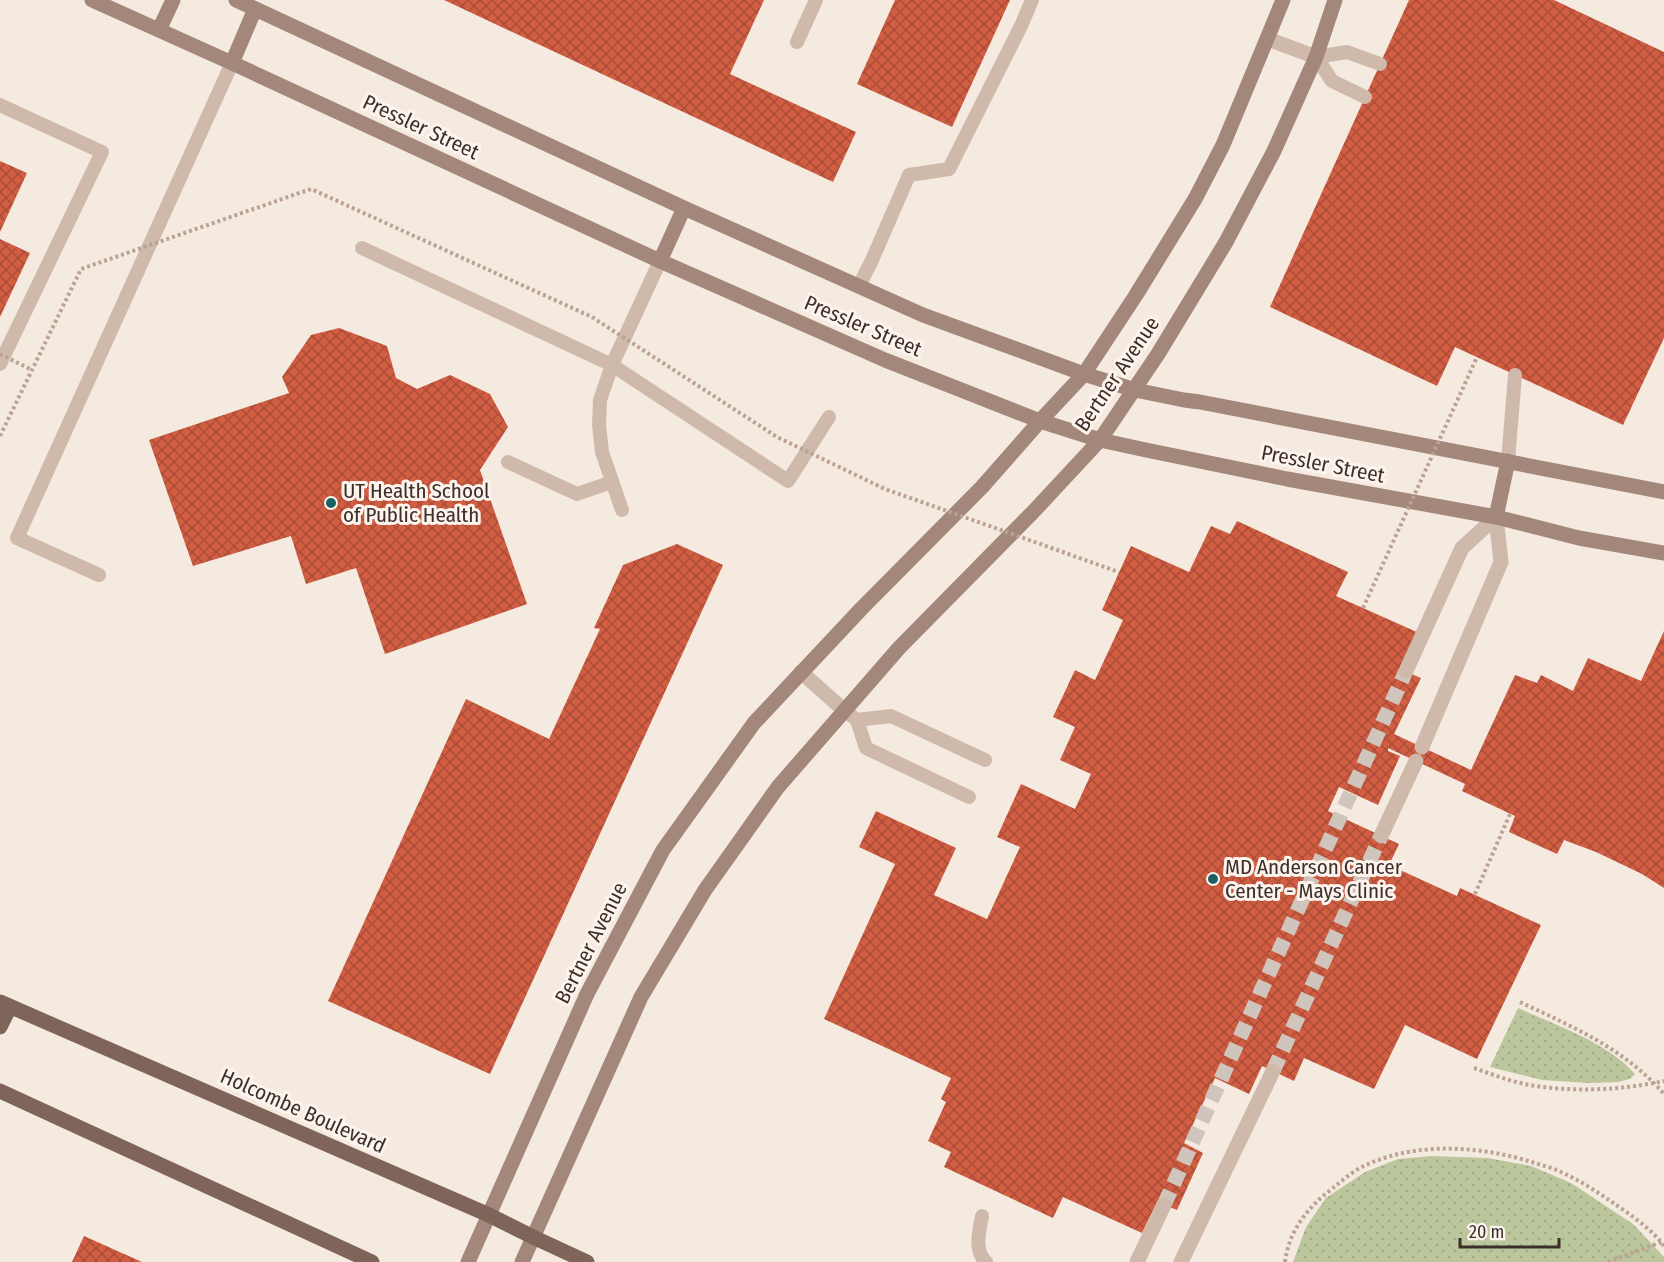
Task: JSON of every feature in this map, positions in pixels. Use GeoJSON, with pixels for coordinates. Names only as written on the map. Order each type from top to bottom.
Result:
{"type":"FeatureCollection","features":[{"type":"Feature","properties":{"kind":"main road","name":"Holcombe Boulevard"},"geometry":{"type":"LineString","coordinates":[[5,1004],[489,1215],[587,1262]]}},
{"type":"Feature","properties":{"kind":"main road"},"geometry":{"type":"LineString","coordinates":[[0,1027],[5,1004]]}},
{"type":"Feature","properties":{"kind":"main road"},"geometry":{"type":"LineString","coordinates":[[0,1091],[372,1262]]}},
{"type":"Feature","properties":{"kind":"street","name":"Pressler Street"},"geometry":{"type":"LineString","coordinates":[[92,0],[660,261],[885,360],[1040,421],[1100,440],[1287,480],[1496,517],[1579,538],[1664,554]]}},
{"type":"Feature","properties":{"kind":"street"},"geometry":{"type":"LineString","coordinates":[[159,30],[173,0]]}},
{"type":"Feature","properties":{"kind":"street","name":"Pressler Street"},"geometry":{"type":"LineString","coordinates":[[236,0],[684,208],[923,315],[1084,374],[1135,390],[1664,492]]}},
{"type":"Feature","properties":{"kind":"street","name":"Bertner Avenue"},"geometry":{"type":"LineString","coordinates":[[468,1262],[587,994],[663,850],[754,723],[862,608],[982,487],[1084,374],[1195,199],[1223,146],[1283,0]]}},
{"type":"Feature","properties":{"kind":"street","name":"Bertner Avenue"},"geometry":{"type":"LineString","coordinates":[[522,1262],[641,997],[711,881],[778,788],[851,716],[899,648],[1033,512],[1100,440],[1135,390],[1226,242],[1274,151],[1316,57],[1335,0]]}},
{"type":"Feature","properties":{"kind":"street"},"geometry":{"type":"LineString","coordinates":[[232,63],[255,9]]}},
{"type":"Feature","properties":{"kind":"street"},"geometry":{"type":"LineString","coordinates":[[1268,39],[1316,57]]}},
{"type":"Feature","properties":{"kind":"street"},"geometry":{"type":"LineString","coordinates":[[660,261],[684,208]]}},
{"type":"Feature","properties":{"kind":"street"},"geometry":{"type":"LineString","coordinates":[[1381,836],[1419,754],[1501,562],[1496,517],[1508,462]]}},
{"type":"Feature","properties":{"kind":"street"},"geometry":{"type":"LineString","coordinates":[[1406,671],[1462,548],[1496,517]]}},
{"type":"Feature","properties":{"kind":"street"},"geometry":{"type":"LineString","coordinates":[[801,672],[851,716]]}},
{"type":"Feature","properties":{"kind":"street"},"geometry":{"type":"LineString","coordinates":[[1181,1262],[1273,1071]]}},
{"type":"Feature","properties":{"kind":"street"},"geometry":{"type":"LineString","coordinates":[[1137,1262],[1164,1205]]}},
{"type":"Feature","properties":{"kind":"lane"},"geometry":{"type":"LineString","coordinates":[[797,42],[816,0]]}},
{"type":"Feature","properties":{"kind":"lane"},"geometry":{"type":"LineString","coordinates":[[859,286],[909,175],[949,169],[1032,0]]}},
{"type":"Feature","properties":{"kind":"lane"},"geometry":{"type":"LineString","coordinates":[[1365,97],[1332,81],[1316,57],[1347,52],[1380,64]]}},
{"type":"Feature","properties":{"kind":"lane"},"geometry":{"type":"LineString","coordinates":[[99,575],[17,538],[232,63]]}},
{"type":"Feature","properties":{"kind":"lane"},"geometry":{"type":"LineString","coordinates":[[0,105],[102,152],[0,364]]}},
{"type":"Feature","properties":{"kind":"lane"},"geometry":{"type":"LineString","coordinates":[[362,248],[612,365],[788,481],[829,417]]}},
{"type":"Feature","properties":{"kind":"lane"},"geometry":{"type":"LineString","coordinates":[[622,510],[602,452],[599,425],[600,400],[612,365],[660,261]]}},
{"type":"Feature","properties":{"kind":"lane"},"geometry":{"type":"LineString","coordinates":[[1508,462],[1515,375]]}},
{"type":"Feature","properties":{"kind":"lane"},"geometry":{"type":"LineString","coordinates":[[508,462],[577,494],[612,482]]}},
{"type":"Feature","properties":{"kind":"lane"},"geometry":{"type":"LineString","coordinates":[[969,797],[866,748],[851,716],[891,716],[985,760]]}},
{"type":"Feature","properties":{"kind":"lane"},"geometry":{"type":"LineString","coordinates":[[982,1216],[978,1236],[981,1257],[986,1262]]}},
{"type":"Feature","properties":{"kind":"path"},"geometry":{"type":"LineString","coordinates":[[0,436],[81,269],[311,189],[592,317],[777,437],[885,489],[1119,572]]}},
{"type":"Feature","properties":{"kind":"path"},"geometry":{"type":"LineString","coordinates":[[0,354],[32,370]]}},
{"type":"Feature","properties":{"kind":"path"},"geometry":{"type":"LineString","coordinates":[[1363,608],[1477,357]]}},
{"type":"Feature","properties":{"kind":"path"},"geometry":{"type":"LineString","coordinates":[[1475,894],[1510,814]]}},
{"type":"Feature","properties":{"kind":"path"},"geometry":{"type":"LineString","coordinates":[[1520,1002],[1602,1042],[1628,1059],[1664,1094]]}},
{"type":"Feature","properties":{"kind":"path"},"geometry":{"type":"LineString","coordinates":[[1474,1068],[1534,1086],[1615,1089],[1664,1081]]}},
{"type":"Feature","properties":{"kind":"path"},"geometry":{"type":"LineString","coordinates":[[1285,1262],[1295,1228],[1316,1201],[1342,1180],[1364,1165],[1394,1154],[1435,1149],[1480,1149],[1560,1171],[1630,1214],[1663,1243],[1608,1262]]}},
{"type":"Feature","properties":{"kind":"green space"},"geometry":{"type":"Polygon","coordinates":[[[1518,1008],[1595,1044],[1635,1074],[1630,1079],[1618,1082],[1588,1083],[1542,1080],[1490,1067],[1518,1008]]]}},
{"type":"Feature","properties":{"kind":"green space"},"geometry":{"type":"Polygon","coordinates":[[[1432,1156],[1488,1158],[1531,1166],[1571,1183],[1633,1224],[1664,1257],[1664,1262],[1293,1262],[1306,1227],[1326,1198],[1365,1172],[1398,1159],[1432,1156]]]}},
{"type":"Feature","properties":{"kind":"building"},"geometry":{"type":"Polygon","coordinates":[[[444,0],[764,0],[730,74],[856,132],[833,182],[444,0]]]}},
{"type":"Feature","properties":{"kind":"building"},"geometry":{"type":"Polygon","coordinates":[[[895,0],[1010,0],[952,127],[857,84],[895,0]]]}},
{"type":"Feature","properties":{"kind":"building"},"geometry":{"type":"Polygon","coordinates":[[[1409,0],[1554,0],[1664,52],[1664,338],[1623,425],[1455,347],[1437,386],[1270,307],[1409,0]]]}},
{"type":"Feature","properties":{"kind":"building"},"geometry":{"type":"Polygon","coordinates":[[[0,161],[27,173],[0,232],[0,161]]]}},
{"type":"Feature","properties":{"kind":"building"},"geometry":{"type":"Polygon","coordinates":[[[0,239],[30,253],[0,317],[0,239]]]}},
{"type":"Feature","properties":{"kind":"building","name":"UT Health School of Public Health"},"geometry":{"type":"Polygon","coordinates":[[[339,328],[387,346],[396,378],[417,389],[450,375],[490,394],[508,427],[480,470],[527,604],[385,654],[356,568],[306,584],[291,536],[193,566],[149,440],[289,393],[282,377],[311,335],[339,328]]]}},
{"type":"Feature","properties":{"kind":"building","name":"MD Anderson Cancer Center - Mays Clinic"},"geometry":{"type":"Polygon","coordinates":[[[1237,521],[1348,572],[1336,596],[1419,633],[1402,670],[1421,678],[1394,734],[1471,770],[1515,675],[1537,683],[1541,675],[1573,691],[1588,658],[1641,681],[1664,631],[1664,888],[1642,874],[1564,840],[1557,854],[1509,832],[1515,816],[1462,791],[1465,784],[1388,748],[1388,751],[1400,756],[1378,805],[1339,787],[1328,811],[1399,844],[1389,865],[1457,896],[1460,888],[1541,925],[1477,1059],[1405,1025],[1374,1089],[1304,1058],[1294,1081],[1262,1066],[1249,1094],[1215,1078],[1184,1143],[1203,1153],[1177,1210],[1157,1202],[1142,1233],[1063,1197],[1053,1218],[944,1167],[951,1152],[928,1141],[946,1102],[941,1099],[951,1078],[824,1019],[895,864],[859,847],[876,811],[956,848],[934,895],[987,919],[1020,847],[997,837],[1021,784],[1075,809],[1091,774],[1060,760],[1075,727],[1053,717],[1075,670],[1095,680],[1123,620],[1102,610],[1131,546],[1189,572],[1211,526],[1230,534],[1237,521]]]}},
{"type":"Feature","properties":{"kind":"building"},"geometry":{"type":"Polygon","coordinates":[[[677,544],[723,565],[490,1074],[328,1001],[466,699],[549,739],[600,629],[594,628],[623,565],[677,544]]]}},
{"type":"Feature","properties":{"kind":"building"},"geometry":{"type":"Polygon","coordinates":[[[84,1236],[142,1262],[72,1262],[84,1236]]]}},
{"type":"Feature","properties":{"kind":"tunnel"},"geometry":{"type":"LineString","coordinates":[[1164,1205],[1406,671]]}},
{"type":"Feature","properties":{"kind":"tunnel"},"geometry":{"type":"LineString","coordinates":[[1273,1071],[1381,836]]}},
{"type":"Feature","properties":{"kind":"place","name":"UT Health School of Public Health"},"geometry":{"type":"Point","coordinates":[331,503]}},
{"type":"Feature","properties":{"kind":"place","name":"MD Anderson Cancer Center - Mays Clinic"},"geometry":{"type":"Point","coordinates":[1213,879]}}]}
